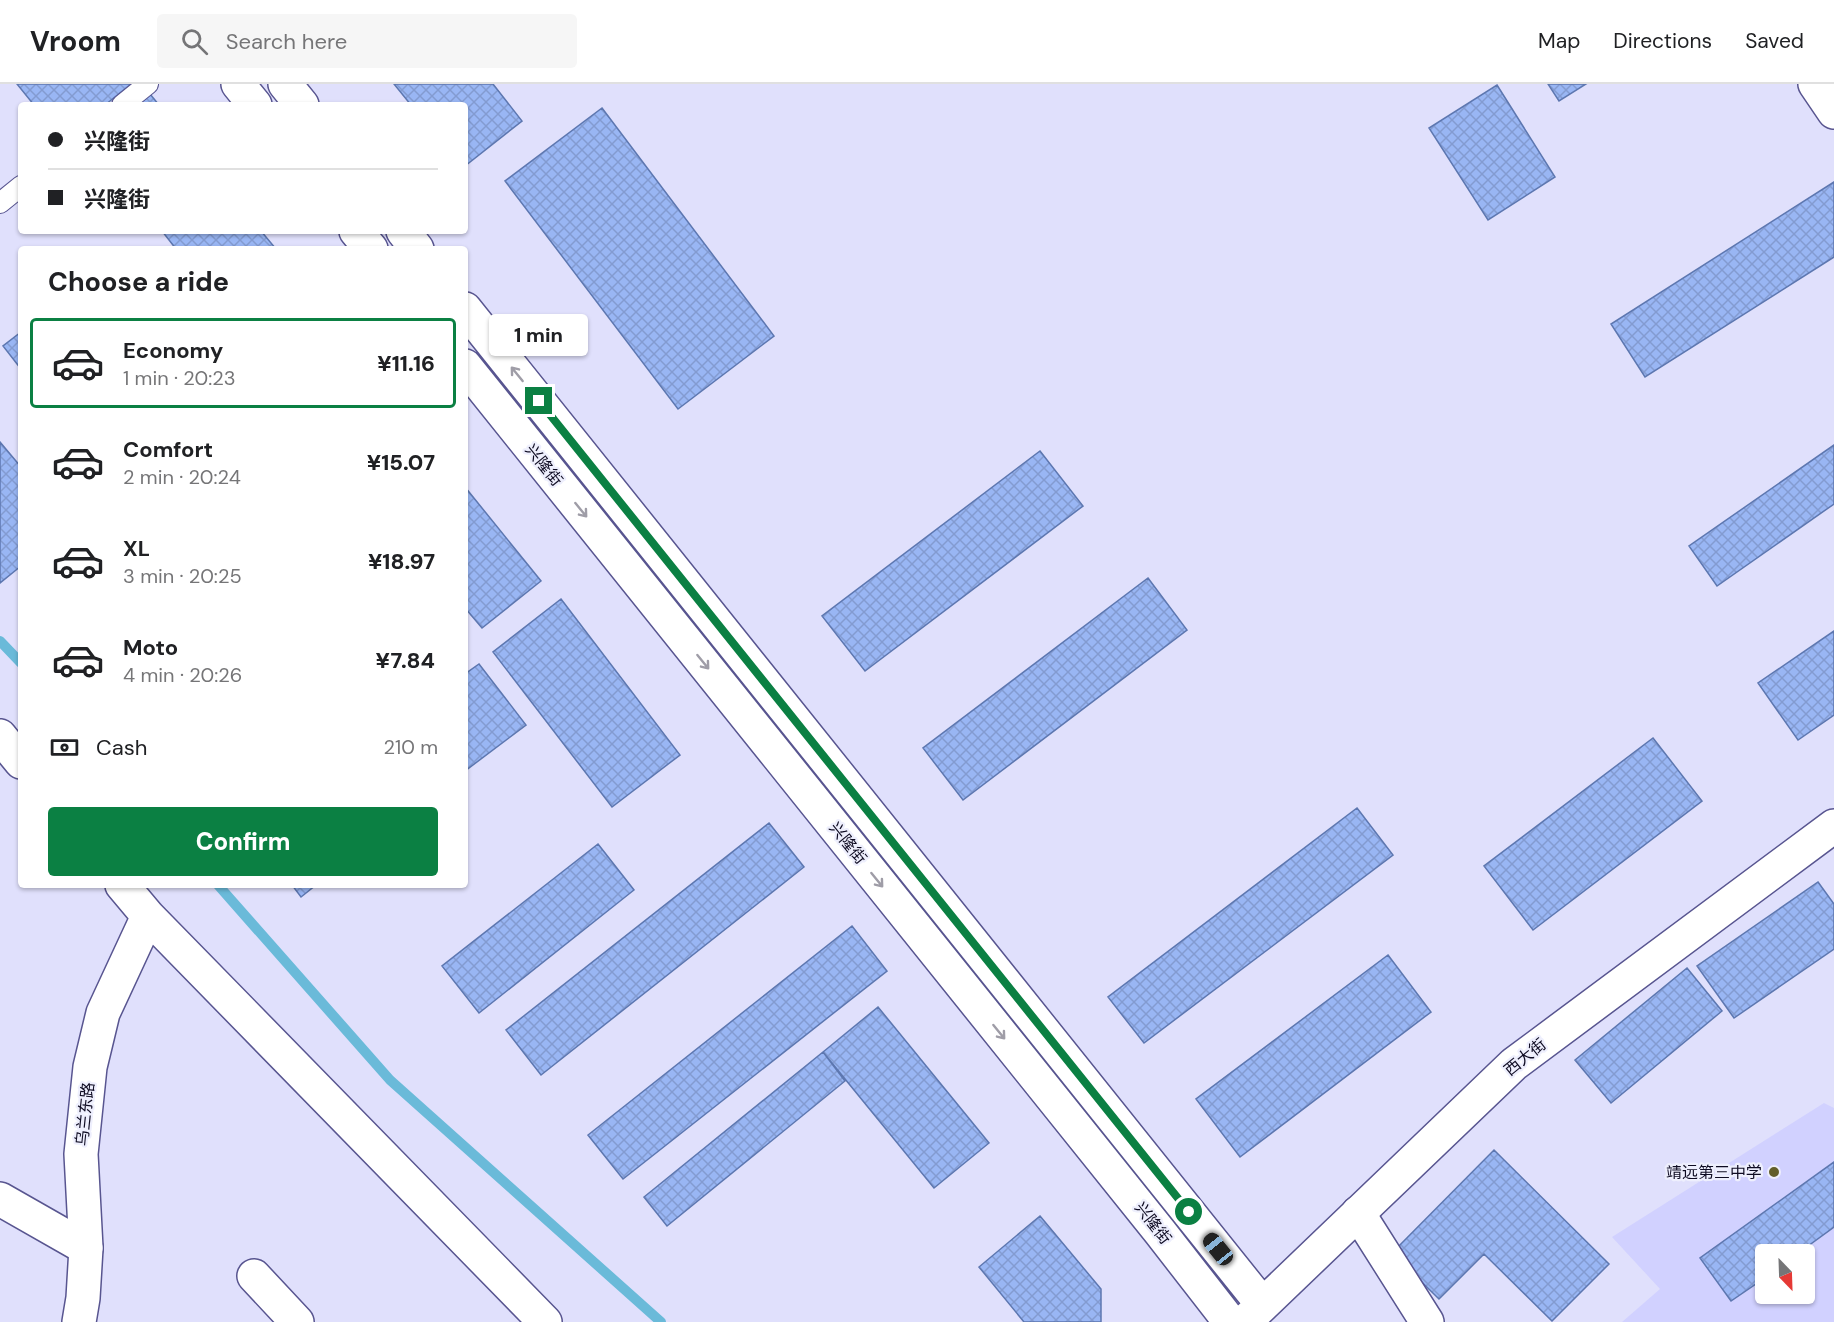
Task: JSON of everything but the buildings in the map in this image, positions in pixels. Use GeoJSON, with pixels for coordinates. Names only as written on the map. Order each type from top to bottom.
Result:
{"type":"FeatureCollection","features":[{"type":"Feature","properties":{"kind":"main road"},"geometry":{"type":"LineString","coordinates":[[238,84],[253,102]]}},
{"type":"Feature","properties":{"kind":"main road"},"geometry":{"type":"LineString","coordinates":[[285,84],[300,102]]}},
{"type":"Feature","properties":{"kind":"main road"},"geometry":{"type":"LineString","coordinates":[[1815,84],[1834,112]]}},
{"type":"Feature","properties":{"kind":"main road"},"geometry":{"type":"LineString","coordinates":[[358,234],[368,246]]}},
{"type":"Feature","properties":{"kind":"main road"},"geometry":{"type":"LineString","coordinates":[[405,234],[415,246]]}},
{"type":"Feature","properties":{"kind":"main road"},"geometry":{"type":"LineString","coordinates":[[468,313],[1253,1313]]}},
{"type":"Feature","properties":{"kind":"main road","name":"兴隆街"},"geometry":{"type":"LineString","coordinates":[[468,370],[1230,1322]]}},
{"type":"Feature","properties":{"kind":"main road"},"geometry":{"type":"LineString","coordinates":[[0,736],[18,758]]}},
{"type":"Feature","properties":{"kind":"main road","name":"西大街"},"geometry":{"type":"LineString","coordinates":[[1253,1313],[1514,1064],[1834,826]]}},
{"type":"Feature","properties":{"kind":"main road"},"geometry":{"type":"LineString","coordinates":[[125,888],[148,916],[544,1322]]}},
{"type":"Feature","properties":{"kind":"main road","name":"乌兰东路"},"geometry":{"type":"LineString","coordinates":[[79,1322],[86,1248],[81,1154],[90,1067],[103,1012],[148,916]]}},
{"type":"Feature","properties":{"kind":"main road"},"geometry":{"type":"LineString","coordinates":[[0,1199],[86,1248]]}},
{"type":"Feature","properties":{"kind":"main road"},"geometry":{"type":"LineString","coordinates":[[1358,1213],[1427,1322]]}},
{"type":"Feature","properties":{"kind":"main road"},"geometry":{"type":"LineString","coordinates":[[254,1276],[297,1322]]}},
{"type":"Feature","properties":{"kind":"lane"},"geometry":{"type":"LineString","coordinates":[[126,102],[148,84]]}},
{"type":"Feature","properties":{"kind":"lane"},"geometry":{"type":"LineString","coordinates":[[0,203],[18,188]]}},
{"type":"Feature","properties":{"kind":"shaded area","name":"靖远第三中学"},"geometry":{"type":"Polygon","coordinates":[[[1824,1103],[1834,1108],[1834,1322],[1622,1322],[1660,1289],[1612,1237],[1824,1103]]]}},
{"type":"Feature","properties":{"kind":"waterway"},"geometry":{"type":"LineString","coordinates":[[0,641],[18,660]]}},
{"type":"Feature","properties":{"kind":"waterway"},"geometry":{"type":"LineString","coordinates":[[221,888],[390,1080],[661,1322]]}},
{"type":"Feature","properties":{"kind":"place","name":"靖远第三中学"},"geometry":{"type":"Point","coordinates":[1774,1172]}},
{"type":"Feature","properties":{"kind":"route"},"geometry":{"type":"LineString","coordinates":[[539,401],[1189,1212]]}}]}
